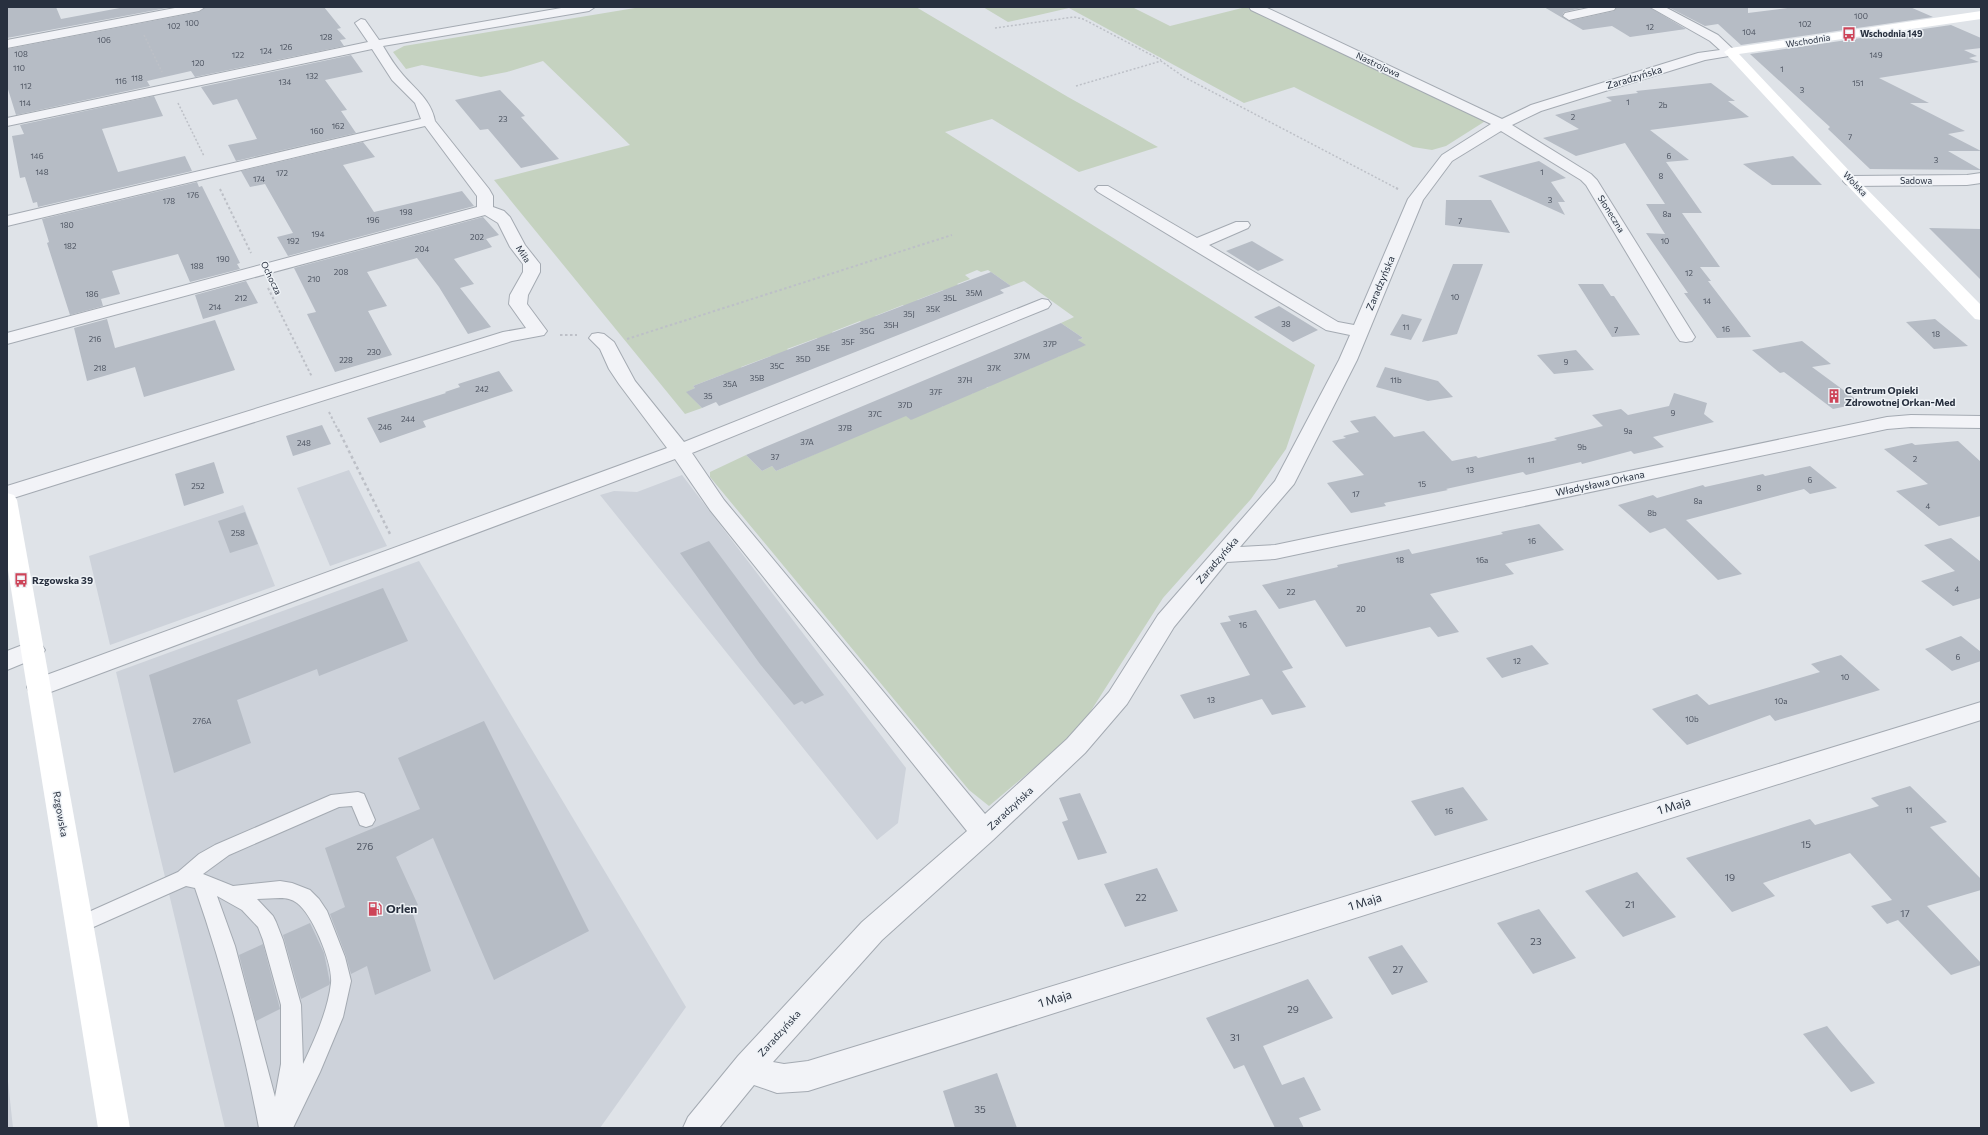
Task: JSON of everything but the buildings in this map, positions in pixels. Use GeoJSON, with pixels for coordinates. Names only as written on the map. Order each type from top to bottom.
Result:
{"type":"FeatureCollection","features":[{"type":"Feature","properties":{"kind":"street"},"geometry":{"type":"LineString","coordinates":[[7,44],[199,7]]}},
{"type":"Feature","properties":{"kind":"street"},"geometry":{"type":"LineString","coordinates":[[492,7],[500,21]]}},
{"type":"Feature","properties":{"kind":"street"},"geometry":{"type":"LineString","coordinates":[[7,122],[377,44],[500,21],[589,7]]}},
{"type":"Feature","properties":{"kind":"street","name":"Nastrojowa"},"geometry":{"type":"LineString","coordinates":[[1255,7],[1502,124]]}},
{"type":"Feature","properties":{"kind":"street"},"geometry":{"type":"LineString","coordinates":[[1569,16],[1610,7]]}},
{"type":"Feature","properties":{"kind":"street"},"geometry":{"type":"LineString","coordinates":[[1656,7],[1714,38],[1730,52]]}},
{"type":"Feature","properties":{"kind":"street","name":"Wschodnia"},"geometry":{"type":"LineString","coordinates":[[1730,52],[1981,15]]}},
{"type":"Feature","properties":{"kind":"street"},"geometry":{"type":"LineString","coordinates":[[7,339],[485,210],[485,196],[481,189],[428,121],[427,112],[421,101],[397,78],[379,52],[377,44],[361,23]]}},
{"type":"Feature","properties":{"kind":"street","name":"Zaradzyńska"},"geometry":{"type":"LineString","coordinates":[[699,1128],[749,1066],[872,931],[984,832],[1076,746],[1118,698],[1166,621],[1221,555],[1284,484],[1348,360],[1416,199],[1446,158],[1502,124],[1536,108],[1703,56],[1730,52]]}},
{"type":"Feature","properties":{"kind":"street","name":"Wolska"},"geometry":{"type":"LineString","coordinates":[[1730,52],[1851,181],[1979,311]]}},
{"type":"Feature","properties":{"kind":"street"},"geometry":{"type":"LineString","coordinates":[[7,221],[428,121]]}},
{"type":"Feature","properties":{"kind":"street","name":"Słoneczna"},"geometry":{"type":"LineString","coordinates":[[1502,124],[1580,173],[1592,183],[1686,337]]}},
{"type":"Feature","properties":{"kind":"street","name":"Sadowa"},"geometry":{"type":"LineString","coordinates":[[1851,181],[1967,180],[1981,178]]}},
{"type":"Feature","properties":{"kind":"street"},"geometry":{"type":"LineString","coordinates":[[1103,189],[1332,326],[1360,332]]}},
{"type":"Feature","properties":{"kind":"street","name":"Miła"},"geometry":{"type":"LineString","coordinates":[[485,210],[500,216],[506,221],[518,247],[530,261],[532,268],[529,278],[518,297],[518,304],[538,331]]}},
{"type":"Feature","properties":{"kind":"street"},"geometry":{"type":"LineString","coordinates":[[1196,244],[1242,225]]}},
{"type":"Feature","properties":{"kind":"street"},"geometry":{"type":"LineString","coordinates":[[39,687],[680,450],[1042,304]]}},
{"type":"Feature","properties":{"kind":"street"},"geometry":{"type":"LineString","coordinates":[[7,493],[509,336],[538,331]]}},
{"type":"Feature","properties":{"kind":"street"},"geometry":{"type":"LineString","coordinates":[[603,342],[618,369],[680,450],[717,505],[984,832]]}},
{"type":"Feature","properties":{"kind":"street","name":"Władysława Orkana"},"geometry":{"type":"LineString","coordinates":[[1221,555],[1262,554],[1887,423],[1911,421],[1981,422]]}},
{"type":"Feature","properties":{"kind":"street","name":"Rzgowska"},"geometry":{"type":"LineString","coordinates":[[7,500],[114,1128]]}},
{"type":"Feature","properties":{"kind":"street"},"geometry":{"type":"LineString","coordinates":[[7,661],[33,650]]}},
{"type":"Feature","properties":{"kind":"street","name":"1 Maja"},"geometry":{"type":"LineString","coordinates":[[749,1066],[770,1078],[787,1080],[808,1076],[1981,710]]}},
{"type":"Feature","properties":{"kind":"lane"},"geometry":{"type":"LineString","coordinates":[[80,925],[194,880],[206,860],[222,850],[338,800],[358,799],[366,820]]}},
{"type":"Feature","properties":{"kind":"lane"},"geometry":{"type":"LineString","coordinates":[[194,880],[233,894],[249,904],[266,922],[273,940],[290,1005],[292,1064],[287,1096],[278,1128]]}},
{"type":"Feature","properties":{"kind":"lane"},"geometry":{"type":"LineString","coordinates":[[194,880],[225,946],[263,1092],[270,1128]]}},
{"type":"Feature","properties":{"kind":"lane"},"geometry":{"type":"LineString","coordinates":[[233,894],[262,890],[299,892],[310,901],[322,917],[342,978],[332,1017],[322,1045],[281,1128]]}},
{"type":"Feature","properties":{"kind":"path"},"geometry":{"type":"LineString","coordinates":[[995,28],[1023,26],[1062,18],[1079,18],[1161,61],[1184,77],[1416,199]]}},
{"type":"Feature","properties":{"kind":"path","name":"Ochocza"},"geometry":{"type":"LineString","coordinates":[[136,19],[320,395],[400,554]]}},
{"type":"Feature","properties":{"kind":"path"},"geometry":{"type":"LineString","coordinates":[[1076,86],[1161,61]]}},
{"type":"Feature","properties":{"kind":"path"},"geometry":{"type":"LineString","coordinates":[[538,331],[558,335],[585,335],[603,342],[952,235]]}},
{"type":"Feature","properties":{"kind":"shaded area"},"geometry":{"type":"Polygon","coordinates":[[[349,470],[387,546],[330,566],[297,488],[349,470]]]}},
{"type":"Feature","properties":{"kind":"shaded area"},"geometry":{"type":"Polygon","coordinates":[[[682,475],[906,768],[898,823],[877,840],[600,495],[614,491],[637,492],[682,475]]]}},
{"type":"Feature","properties":{"kind":"shaded area"},"geometry":{"type":"Polygon","coordinates":[[[243,505],[275,586],[110,645],[89,556],[243,505]]]}},
{"type":"Feature","properties":{"kind":"shaded area"},"geometry":{"type":"Polygon","coordinates":[[[419,561],[686,1007],[600,1128],[225,1128],[116,672],[419,561]]]}},
{"type":"Feature","properties":{"kind":"shaded area"},"geometry":{"type":"Polygon","coordinates":[[[7,1072],[13,1128],[7,1128],[7,1072]]]}},
{"type":"Feature","properties":{"kind":"green space"},"geometry":{"type":"Polygon","coordinates":[[[641,7],[916,7],[1068,97],[1158,147],[1079,172],[992,119],[945,132],[1315,365],[1286,449],[1251,499],[1163,598],[1078,731],[989,806],[969,790],[710,477],[710,472],[746,455],[762,471],[772,466],[776,471],[829,448],[901,411],[912,420],[910,418],[923,412],[928,413],[926,411],[939,406],[943,407],[941,405],[954,399],[958,400],[956,398],[968,393],[973,394],[971,392],[983,387],[987,388],[998,380],[1002,381],[1012,374],[1016,375],[1026,368],[1030,369],[1040,362],[1044,363],[1054,356],[1058,357],[1068,350],[1072,351],[1082,344],[1085,346],[1078,340],[1083,338],[1061,323],[1074,317],[1024,281],[1011,286],[988,270],[981,272],[977,270],[965,275],[970,279],[957,284],[960,286],[946,292],[943,290],[917,300],[919,302],[905,307],[903,305],[875,316],[878,318],[863,324],[860,321],[832,332],[834,335],[819,341],[817,338],[787,349],[790,352],[774,358],[771,356],[741,367],[743,370],[727,376],[724,374],[693,386],[695,388],[687,392],[702,408],[685,414],[494,180],[630,145],[543,61],[507,72],[481,77],[422,65],[406,69],[393,52],[404,46],[641,7]]]}},
{"type":"Feature","properties":{"kind":"green space"},"geometry":{"type":"Polygon","coordinates":[[[983,7],[1132,7],[1170,26],[1246,7],[1487,120],[1446,146],[1432,150],[1413,147],[1294,87],[1244,103],[1069,8],[1008,22],[983,7]]]}},
{"type":"Feature","properties":{"kind":"place","name":"Wschodnia 149"},"geometry":{"type":"Point","coordinates":[1849,34]}},
{"type":"Feature","properties":{"kind":"place","name":"Centrum Opieki Zdrowotnej Orkan-Med"},"geometry":{"type":"Point","coordinates":[1834,396]}},
{"type":"Feature","properties":{"kind":"place","name":"Rzgowska 39"},"geometry":{"type":"Point","coordinates":[21,580]}},
{"type":"Feature","properties":{"kind":"place","name":"Orlen"},"geometry":{"type":"Point","coordinates":[375,909]}}]}
